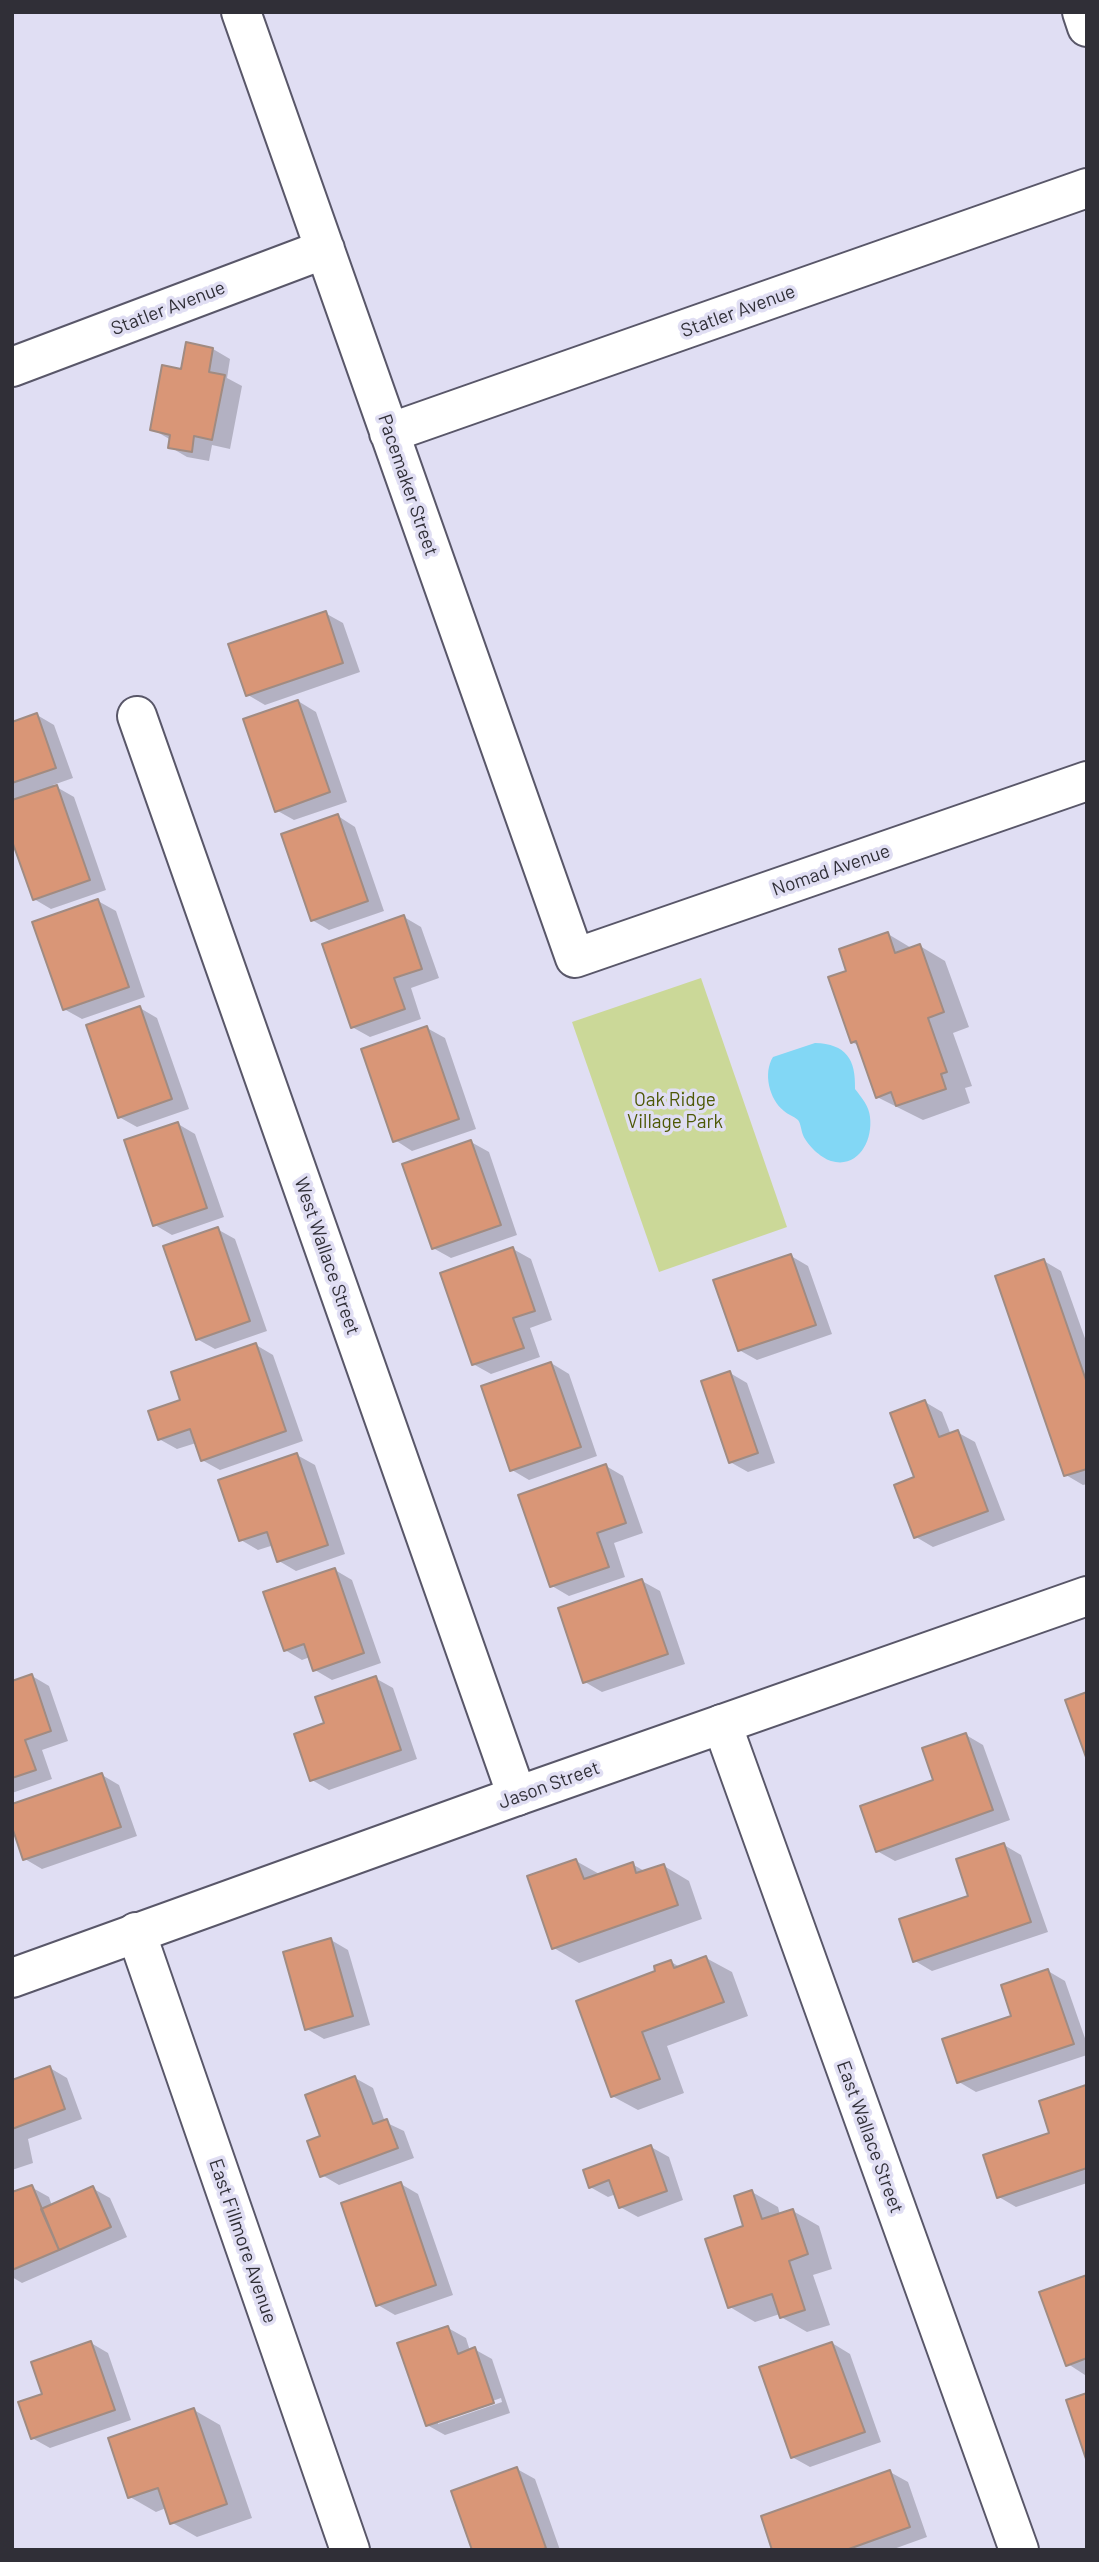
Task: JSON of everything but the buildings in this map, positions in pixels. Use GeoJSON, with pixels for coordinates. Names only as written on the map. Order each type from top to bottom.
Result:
{"type":"FeatureCollection","features":[{"type":"Feature","properties":{"kind":"street","name":"Pacemaker Street"},"geometry":{"type":"LineString","coordinates":[[241,12],[575,958]]}},
{"type":"Feature","properties":{"kind":"street"},"geometry":{"type":"LineString","coordinates":[[1082,12],[1087,27]]}},
{"type":"Feature","properties":{"kind":"street","name":"Statler Avenue"},"geometry":{"type":"LineString","coordinates":[[389,433],[1087,188]]}},
{"type":"Feature","properties":{"kind":"street","name":"Statler Avenue"},"geometry":{"type":"LineString","coordinates":[[12,367],[325,249]]}},
{"type":"Feature","properties":{"kind":"street","name":"West Wallace Street"},"geometry":{"type":"LineString","coordinates":[[137,716],[517,1796]]}},
{"type":"Feature","properties":{"kind":"street","name":"Nomad Avenue"},"geometry":{"type":"LineString","coordinates":[[575,958],[1087,781]]}},
{"type":"Feature","properties":{"kind":"street","name":"Jason Street"},"geometry":{"type":"LineString","coordinates":[[12,1978],[517,1796],[1087,1597]]}},
{"type":"Feature","properties":{"kind":"street","name":"East Wallace Street"},"geometry":{"type":"LineString","coordinates":[[722,1724],[1019,2550]]}},
{"type":"Feature","properties":{"kind":"street","name":"East Fillmore Avenue"},"geometry":{"type":"LineString","coordinates":[[136,1933],[350,2550]]}},
{"type":"Feature","properties":{"kind":"green space","name":"Oak Ridge Village Park"},"geometry":{"type":"Polygon","coordinates":[[[701,978],[787,1227],[659,1272],[572,1022],[701,978]]]}},
{"type":"Feature","properties":{"kind":"water"},"geometry":{"type":"Polygon","coordinates":[[[815,1043],[834,1046],[847,1055],[854,1069],[855,1089],[869,1113],[870,1126],[866,1144],[856,1157],[849,1161],[831,1161],[815,1151],[805,1139],[798,1120],[779,1106],[771,1093],[768,1070],[773,1057],[815,1043]]]}}]}
